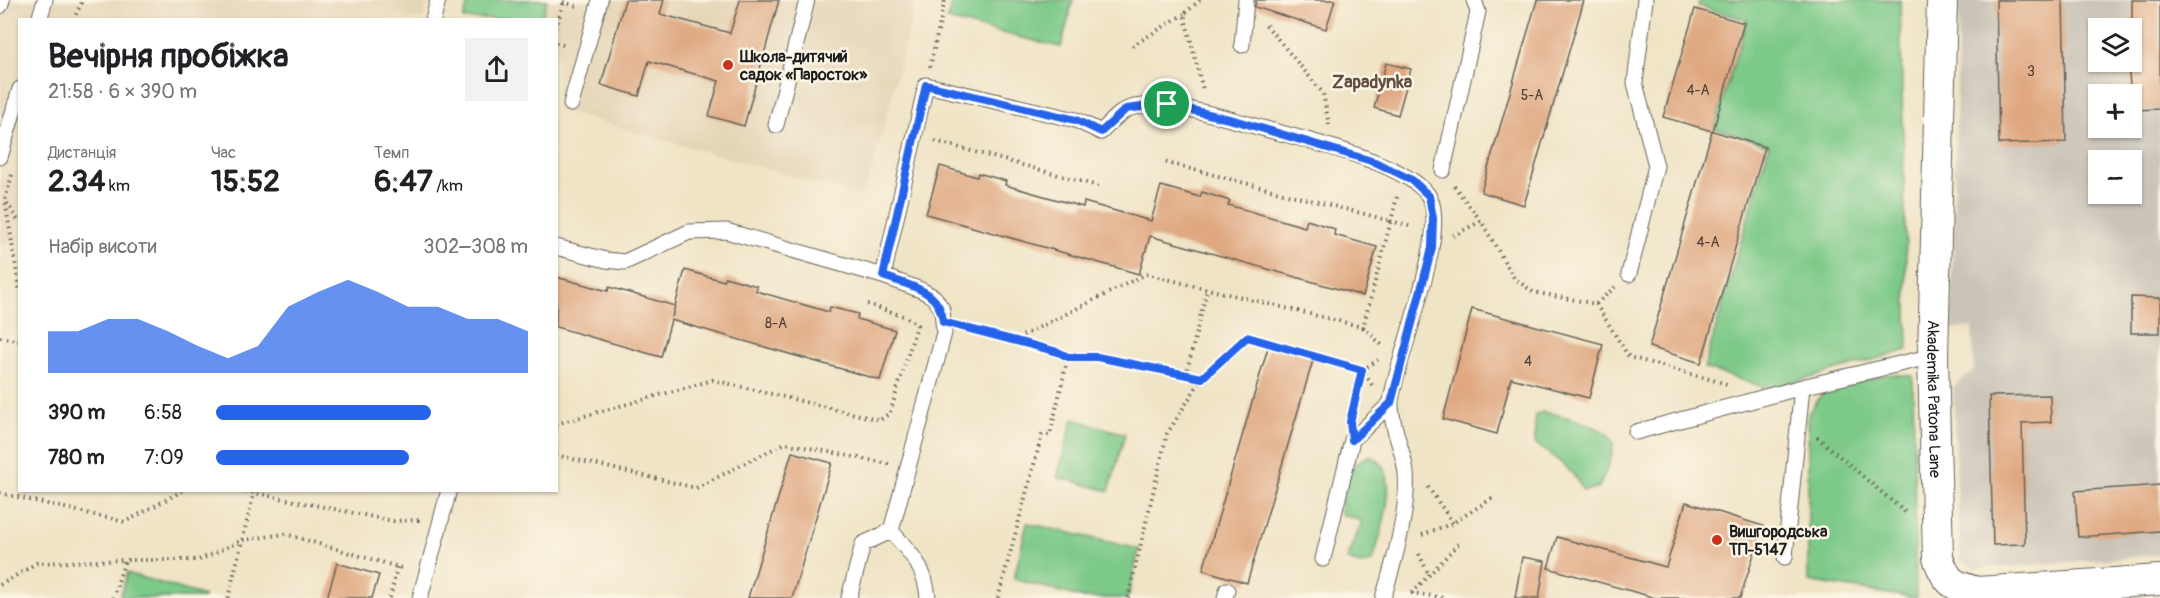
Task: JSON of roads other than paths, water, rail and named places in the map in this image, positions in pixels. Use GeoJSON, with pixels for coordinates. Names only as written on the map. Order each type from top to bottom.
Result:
{"type":"FeatureCollection","features":[{"type":"Feature","properties":{"kind":"street","name":"Akademika Patona Lane"},"geometry":{"type":"LineString","coordinates":[[1942,0],[1933,356],[1938,558],[1944,577],[1954,586],[1977,592],[2160,580]]}},
{"type":"Feature","properties":{"kind":"lane"},"geometry":{"type":"LineString","coordinates":[[0,6],[2,0]]}},
{"type":"Feature","properties":{"kind":"lane"},"geometry":{"type":"LineString","coordinates":[[40,18],[45,0]]}},
{"type":"Feature","properties":{"kind":"lane"},"geometry":{"type":"LineString","coordinates":[[434,18],[438,0]]}},
{"type":"Feature","properties":{"kind":"lane"},"geometry":{"type":"LineString","coordinates":[[571,104],[600,0]]}},
{"type":"Feature","properties":{"kind":"lane"},"geometry":{"type":"LineString","coordinates":[[776,124],[807,0]]}},
{"type":"Feature","properties":{"kind":"lane"},"geometry":{"type":"LineString","coordinates":[[1443,170],[1479,12],[1474,0]]}},
{"type":"Feature","properties":{"kind":"lane"},"geometry":{"type":"LineString","coordinates":[[1629,274],[1656,166],[1635,83],[1645,0]]}},
{"type":"Feature","properties":{"kind":"lane"},"geometry":{"type":"LineString","coordinates":[[1242,45],[1246,1]]}},
{"type":"Feature","properties":{"kind":"lane"},"geometry":{"type":"LineString","coordinates":[[883,276],[926,85],[1076,120],[1101,132],[1126,109],[1167,104],[1375,162],[1402,176],[1429,196],[1432,248],[1391,403],[1406,483],[1405,503],[1385,591]]}},
{"type":"Feature","properties":{"kind":"lane"},"geometry":{"type":"LineString","coordinates":[[0,158],[18,96]]}},
{"type":"Feature","properties":{"kind":"lane"},"geometry":{"type":"LineString","coordinates":[[558,248],[606,260],[625,262],[689,232],[726,231],[883,276],[934,297],[942,309],[944,333],[891,531]]}},
{"type":"Feature","properties":{"kind":"lane"},"geometry":{"type":"LineString","coordinates":[[1636,432],[1802,387],[1933,356]]}},
{"type":"Feature","properties":{"kind":"lane"},"geometry":{"type":"LineString","coordinates":[[1785,557],[1802,387]]}},
{"type":"Feature","properties":{"kind":"lane"},"geometry":{"type":"LineString","coordinates":[[1323,559],[1352,440],[1391,403]]}},
{"type":"Feature","properties":{"kind":"lane"},"geometry":{"type":"LineString","coordinates":[[420,598],[448,492]]}},
{"type":"Feature","properties":{"kind":"lane"},"geometry":{"type":"LineString","coordinates":[[849,598],[863,544],[891,531]]}},
{"type":"Feature","properties":{"kind":"lane"},"geometry":{"type":"LineString","coordinates":[[891,531],[916,557],[924,576],[928,598]]}},
{"type":"Feature","properties":{"kind":"place","name":"Школа-дитячий садок «Паросток»"},"geometry":{"type":"Point","coordinates":[728,65]}},
{"type":"Feature","properties":{"kind":"place","name":"Вишгородська ТП-5147"},"geometry":{"type":"Point","coordinates":[1717,540]}},
{"type":"Feature","properties":{"kind":"district","name":"Zapadynka"},"geometry":{"type":"Point","coordinates":[1372,82]}}]}
